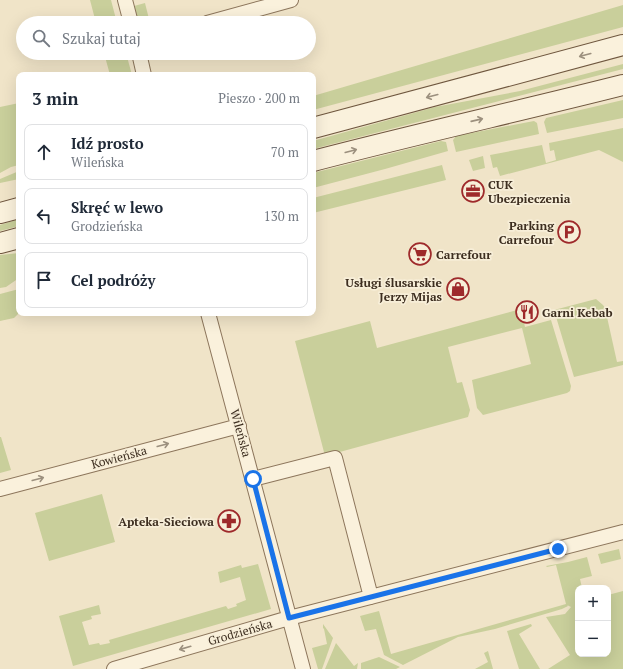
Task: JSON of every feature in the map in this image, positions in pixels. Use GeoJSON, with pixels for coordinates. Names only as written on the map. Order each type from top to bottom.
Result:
{"type":"FeatureCollection","features":[{"type":"Feature","properties":{"kind":"main road"},"geometry":{"type":"LineString","coordinates":[[316,127],[623,45]]}},
{"type":"Feature","properties":{"kind":"main road"},"geometry":{"type":"LineString","coordinates":[[316,160],[623,85]]}},
{"type":"Feature","properties":{"kind":"main road"},"geometry":{"type":"LineString","coordinates":[[0,213],[16,209]]}},
{"type":"Feature","properties":{"kind":"main road"},"geometry":{"type":"LineString","coordinates":[[0,243],[16,239]]}},
{"type":"Feature","properties":{"kind":"street"},"geometry":{"type":"LineString","coordinates":[[125,0],[129,16]]}},
{"type":"Feature","properties":{"kind":"street"},"geometry":{"type":"LineString","coordinates":[[233,16],[291,0]]}},
{"type":"Feature","properties":{"kind":"street"},"geometry":{"type":"LineString","coordinates":[[141,60],[143,72]]}},
{"type":"Feature","properties":{"kind":"street","name":"Wileńska"},"geometry":{"type":"LineString","coordinates":[[209,316],[303,669]]}},
{"type":"Feature","properties":{"kind":"street","name":"Kowieńska"},"geometry":{"type":"LineString","coordinates":[[0,489],[239,426]]}},
{"type":"Feature","properties":{"kind":"street"},"geometry":{"type":"LineString","coordinates":[[253,479],[335,458],[371,597]]}},
{"type":"Feature","properties":{"kind":"street","name":"Grodzieńska"},"geometry":{"type":"LineString","coordinates":[[114,669],[289,618],[623,532]]}},
{"type":"Feature","properties":{"kind":"green space"},"geometry":{"type":"Polygon","coordinates":[[[90,0],[111,0],[115,16],[94,16],[90,0]]]}},
{"type":"Feature","properties":{"kind":"green space"},"geometry":{"type":"Polygon","coordinates":[[[145,3],[148,16],[137,16],[134,6],[145,3]]]}},
{"type":"Feature","properties":{"kind":"green space"},"geometry":{"type":"Polygon","coordinates":[[[623,5],[623,27],[316,109],[316,95],[623,5]]]}},
{"type":"Feature","properties":{"kind":"green space"},"geometry":{"type":"Polygon","coordinates":[[[106,60],[128,60],[131,72],[109,72],[106,60]]]}},
{"type":"Feature","properties":{"kind":"green space"},"geometry":{"type":"Polygon","coordinates":[[[623,64],[623,69],[316,148],[316,140],[435,107],[520,91],[623,64]]]}},
{"type":"Feature","properties":{"kind":"green space"},"geometry":{"type":"Polygon","coordinates":[[[623,100],[623,118],[547,133],[544,122],[546,118],[623,100]]]}},
{"type":"Feature","properties":{"kind":"green space"},"geometry":{"type":"Polygon","coordinates":[[[16,104],[16,166],[0,173],[0,107],[16,104]]]}},
{"type":"Feature","properties":{"kind":"green space"},"geometry":{"type":"Polygon","coordinates":[[[534,121],[537,123],[539,134],[456,152],[453,140],[456,136],[534,121]]]}},
{"type":"Feature","properties":{"kind":"green space"},"geometry":{"type":"Polygon","coordinates":[[[623,128],[623,162],[599,150],[500,176],[497,167],[493,168],[490,155],[542,145],[546,163],[556,160],[554,150],[550,151],[549,143],[623,128]]]}},
{"type":"Feature","properties":{"kind":"green space"},"geometry":{"type":"Polygon","coordinates":[[[441,141],[446,142],[448,151],[316,187],[316,172],[441,141]]]}},
{"type":"Feature","properties":{"kind":"green space"},"geometry":{"type":"Polygon","coordinates":[[[483,156],[485,168],[473,171],[469,160],[483,156]]]}},
{"type":"Feature","properties":{"kind":"green space"},"geometry":{"type":"Polygon","coordinates":[[[442,165],[446,180],[316,212],[316,197],[442,165]]]}},
{"type":"Feature","properties":{"kind":"green space"},"geometry":{"type":"Polygon","coordinates":[[[16,172],[16,180],[0,183],[0,179],[16,172]]]}},
{"type":"Feature","properties":{"kind":"green space"},"geometry":{"type":"Polygon","coordinates":[[[16,220],[16,227],[0,231],[0,225],[16,220]]]}},
{"type":"Feature","properties":{"kind":"green space"},"geometry":{"type":"Polygon","coordinates":[[[16,253],[16,280],[6,287],[0,288],[0,255],[16,253]]]}},
{"type":"Feature","properties":{"kind":"green space"},"geometry":{"type":"Polygon","coordinates":[[[16,290],[16,316],[14,318],[0,321],[0,294],[16,290]]]}},
{"type":"Feature","properties":{"kind":"green space"},"geometry":{"type":"Polygon","coordinates":[[[596,299],[605,308],[617,362],[623,361],[623,365],[574,377],[554,310],[596,299]]]}},
{"type":"Feature","properties":{"kind":"green space"},"geometry":{"type":"Polygon","coordinates":[[[521,309],[525,327],[551,320],[571,386],[570,391],[483,415],[477,408],[472,380],[531,364],[522,328],[448,347],[457,383],[462,382],[470,410],[468,417],[325,456],[295,341],[370,321],[377,348],[521,309]]]}},
{"type":"Feature","properties":{"kind":"green space"},"geometry":{"type":"Polygon","coordinates":[[[0,437],[11,470],[0,473],[0,437]]]}},
{"type":"Feature","properties":{"kind":"green space"},"geometry":{"type":"Polygon","coordinates":[[[102,494],[115,542],[49,561],[35,513],[102,494]]]}},
{"type":"Feature","properties":{"kind":"green space"},"geometry":{"type":"Polygon","coordinates":[[[619,549],[621,559],[601,564],[598,554],[619,549]]]}},
{"type":"Feature","properties":{"kind":"green space"},"geometry":{"type":"Polygon","coordinates":[[[587,557],[592,576],[580,579],[581,585],[575,585],[575,657],[611,657],[611,594],[623,591],[623,669],[548,669],[570,655],[546,617],[565,614],[571,607],[567,605],[568,606],[562,609],[495,629],[458,637],[403,665],[384,655],[376,629],[365,631],[360,616],[379,611],[391,654],[566,604],[556,565],[546,566],[587,557]]]}},
{"type":"Feature","properties":{"kind":"green space"},"geometry":{"type":"Polygon","coordinates":[[[258,564],[271,609],[73,666],[59,616],[99,605],[101,614],[91,616],[92,619],[82,622],[89,645],[110,643],[109,640],[226,606],[228,609],[237,606],[236,604],[246,600],[240,577],[220,583],[218,572],[241,565],[242,568],[258,564]]]}},
{"type":"Feature","properties":{"kind":"green space"},"geometry":{"type":"Polygon","coordinates":[[[323,624],[333,638],[322,669],[318,669],[312,648],[327,644],[323,624]]]}},
{"type":"Feature","properties":{"kind":"green space"},"geometry":{"type":"Polygon","coordinates":[[[531,624],[532,626],[519,634],[540,669],[519,669],[507,631],[531,624]]]}},
{"type":"Feature","properties":{"kind":"green space"},"geometry":{"type":"Polygon","coordinates":[[[336,643],[354,666],[358,663],[357,669],[325,669],[336,643]]]}},
{"type":"Feature","properties":{"kind":"green space"},"geometry":{"type":"Polygon","coordinates":[[[488,651],[493,669],[475,669],[488,662],[484,653],[488,651]]]}},
{"type":"Feature","properties":{"kind":"green space"},"geometry":{"type":"Polygon","coordinates":[[[379,657],[400,667],[396,669],[361,669],[361,663],[379,657]]]}},
{"type":"Feature","properties":{"kind":"place","name":"CUK Ubezpieczenia"},"geometry":{"type":"Point","coordinates":[473,191]}},
{"type":"Feature","properties":{"kind":"place","name":"Parking Carrefour"},"geometry":{"type":"Point","coordinates":[569,232]}},
{"type":"Feature","properties":{"kind":"place","name":"Carrefour"},"geometry":{"type":"Point","coordinates":[420,254]}},
{"type":"Feature","properties":{"kind":"place","name":"Usługi ślusarskie Jerzy Mijas"},"geometry":{"type":"Point","coordinates":[458,289]}},
{"type":"Feature","properties":{"kind":"place","name":"Garni Kebab"},"geometry":{"type":"Point","coordinates":[527,312]}},
{"type":"Feature","properties":{"kind":"place","name":"Apteka-Sieciowa"},"geometry":{"type":"Point","coordinates":[229,521]}},
{"type":"Feature","properties":{"kind":"route"},"geometry":{"type":"LineString","coordinates":[[253,479],[289,618],[558,549]]}}]}
